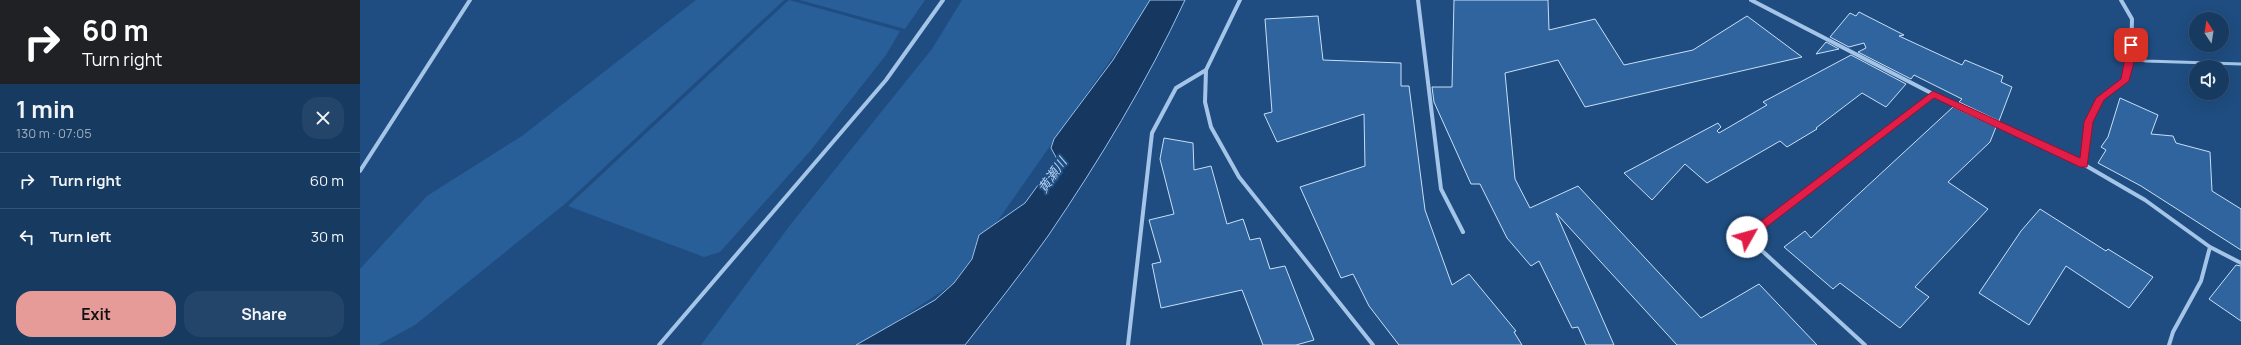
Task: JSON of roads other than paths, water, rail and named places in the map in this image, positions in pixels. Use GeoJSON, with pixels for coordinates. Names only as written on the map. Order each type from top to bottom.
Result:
{"type":"FeatureCollection","features":[{"type":"Feature","properties":{"kind":"street"},"geometry":{"type":"LineString","coordinates":[[360,171],[470,0]]}},
{"type":"Feature","properties":{"kind":"street"},"geometry":{"type":"LineString","coordinates":[[660,345],[886,80],[943,0]]}},
{"type":"Feature","properties":{"kind":"street"},"geometry":{"type":"LineString","coordinates":[[1240,0],[1206,70],[1206,102],[1211,127],[1239,177],[1373,345]]}},
{"type":"Feature","properties":{"kind":"street"},"geometry":{"type":"LineString","coordinates":[[1418,0],[1441,189],[1463,232]]}},
{"type":"Feature","properties":{"kind":"street"},"geometry":{"type":"LineString","coordinates":[[1751,0],[1933,94],[2084,164],[2145,200],[2210,247],[2241,263]]}},
{"type":"Feature","properties":{"kind":"street"},"geometry":{"type":"LineString","coordinates":[[2084,164],[2089,122],[2101,98],[2125,81],[2131,58],[2132,19],[2121,0]]}},
{"type":"Feature","properties":{"kind":"street"},"geometry":{"type":"LineString","coordinates":[[1128,345],[1152,133],[1176,88],[1206,70]]}},
{"type":"Feature","properties":{"kind":"street"},"geometry":{"type":"LineString","coordinates":[[1865,345],[1747,237],[1933,94]]}},
{"type":"Feature","properties":{"kind":"street"},"geometry":{"type":"LineString","coordinates":[[2169,345],[2172,332],[2201,281],[2210,247]]}},
{"type":"Feature","properties":{"kind":"lane"},"geometry":{"type":"LineString","coordinates":[[2131,58],[2146,61],[2241,64]]}},
{"type":"Feature","properties":{"kind":"water","name":"黄瀬川"},"geometry":{"type":"Polygon","coordinates":[[[1150,0],[1185,0],[1155,61],[1086,179],[1038,250],[965,345],[856,345],[935,300],[954,283],[972,259],[979,235],[1025,203],[1057,159],[1051,148],[1054,139],[1113,60],[1150,0]]]}}]}
